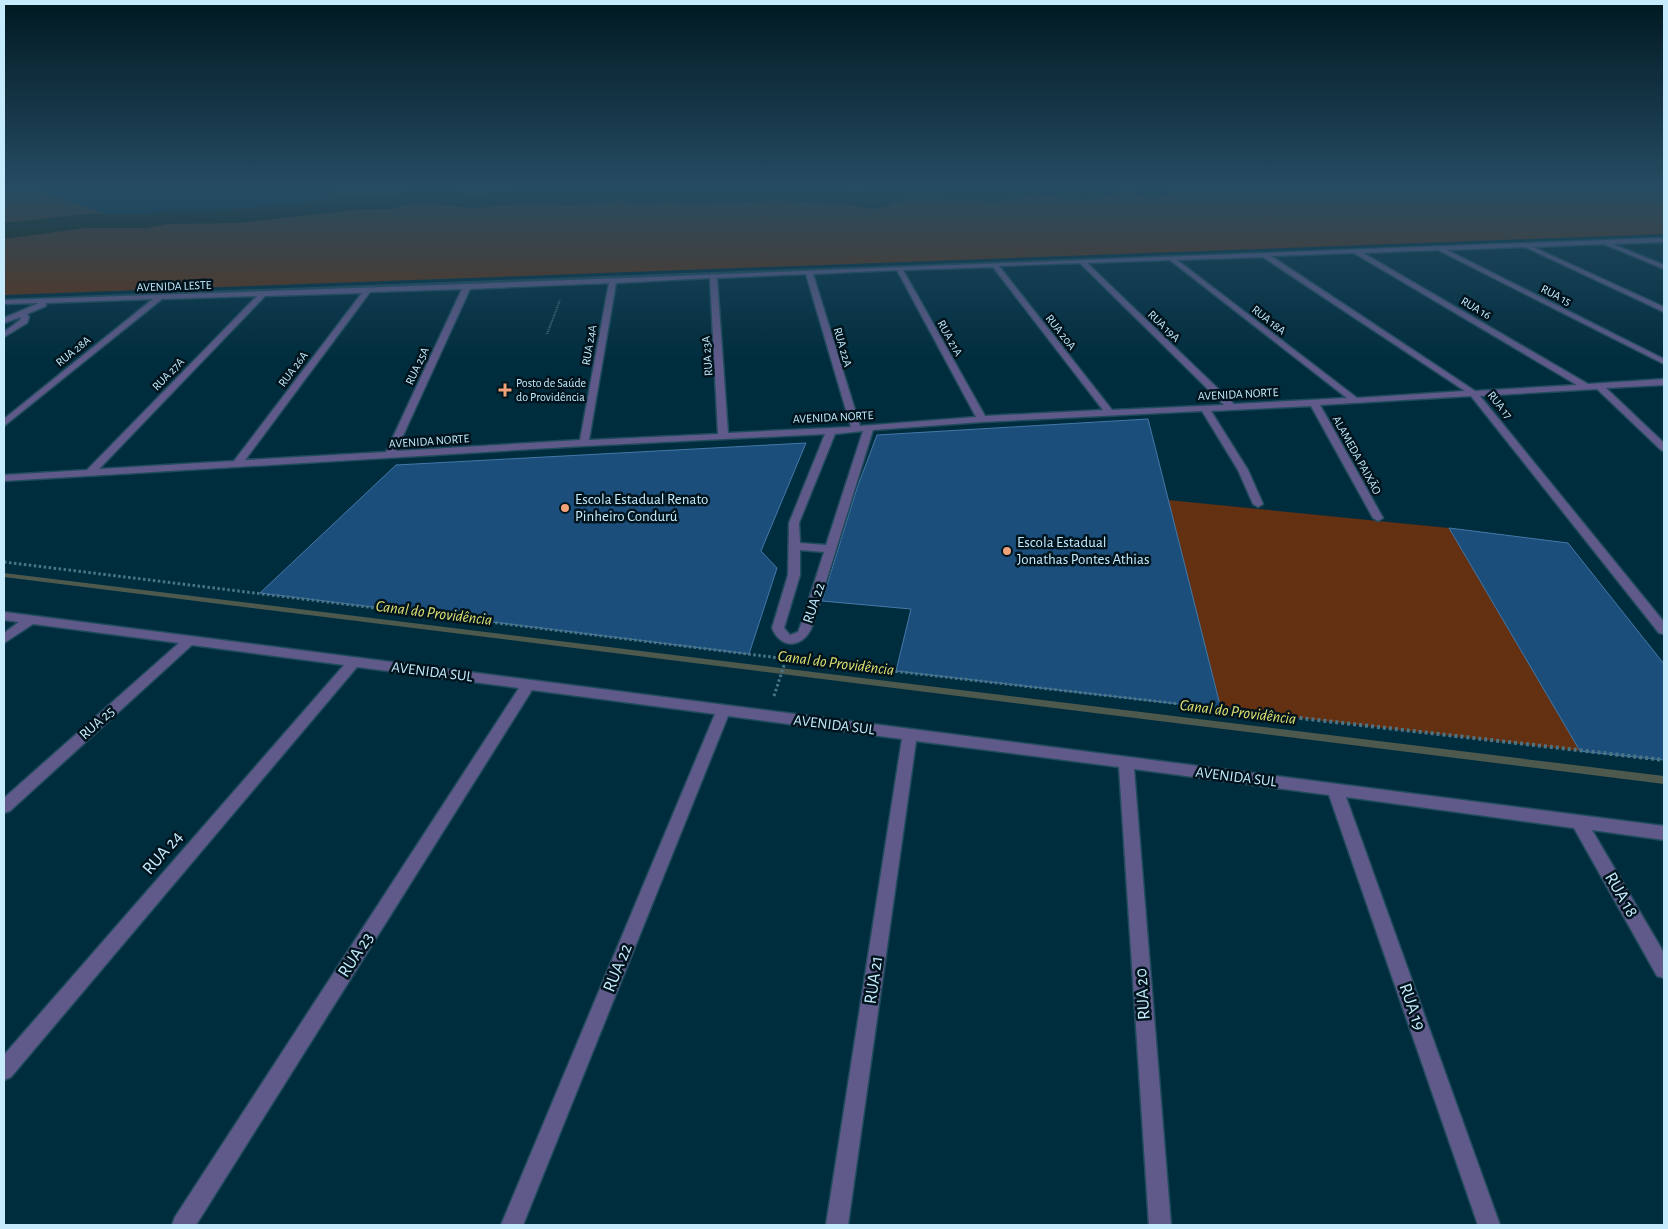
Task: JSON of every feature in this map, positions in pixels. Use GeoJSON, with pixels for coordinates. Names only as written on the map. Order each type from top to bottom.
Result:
{"type":"FeatureCollection","features":[{"type":"Feature","properties":{"kind":"street","name":"AVENIDA LESTE"},"geometry":{"type":"LineString","coordinates":[[4,302],[467,287],[899,268],[1466,247]]}},
{"type":"Feature","properties":{"kind":"street"},"geometry":{"type":"LineString","coordinates":[[1528,247],[1664,310]]}},
{"type":"Feature","properties":{"kind":"street"},"geometry":{"type":"LineString","coordinates":[[1615,247],[1664,268]]}},
{"type":"Feature","properties":{"kind":"street","name":"RUA 15"},"geometry":{"type":"LineString","coordinates":[[1438,248],[1664,362]]}},
{"type":"Feature","properties":{"kind":"street","name":"RUA 16"},"geometry":{"type":"LineString","coordinates":[[1355,251],[1585,386]]}},
{"type":"Feature","properties":{"kind":"street","name":"RUA 17"},"geometry":{"type":"LineString","coordinates":[[1263,254],[1473,393],[1664,630]]}},
{"type":"Feature","properties":{"kind":"street","name":"RUA 18A"},"geometry":{"type":"LineString","coordinates":[[1171,258],[1352,399]]}},
{"type":"Feature","properties":{"kind":"street","name":"RUA 19A"},"geometry":{"type":"LineString","coordinates":[[1081,261],[1232,407]]}},
{"type":"Feature","properties":{"kind":"street","name":"RUA 20A"},"geometry":{"type":"LineString","coordinates":[[995,265],[1109,412]]}},
{"type":"Feature","properties":{"kind":"street","name":"RUA 21A"},"geometry":{"type":"LineString","coordinates":[[899,268],[982,419]]}},
{"type":"Feature","properties":{"kind":"street","name":"RUA 22A"},"geometry":{"type":"LineString","coordinates":[[809,272],[856,429]]}},
{"type":"Feature","properties":{"kind":"street","name":"RUA 23A"},"geometry":{"type":"LineString","coordinates":[[713,276],[723,435]]}},
{"type":"Feature","properties":{"kind":"street","name":"RUA 24A"},"geometry":{"type":"LineString","coordinates":[[584,443],[613,281]]}},
{"type":"Feature","properties":{"kind":"street","name":"RUA 25A"},"geometry":{"type":"LineString","coordinates":[[390,456],[467,287]]}},
{"type":"Feature","properties":{"kind":"street","name":"RUA 26A"},"geometry":{"type":"LineString","coordinates":[[237,464],[368,290]]}},
{"type":"Feature","properties":{"kind":"street","name":"RUA 27A"},"geometry":{"type":"LineString","coordinates":[[91,472],[263,294]]}},
{"type":"Feature","properties":{"kind":"street","name":"RUA 28A"},"geometry":{"type":"LineString","coordinates":[[4,423],[158,298]]}},
{"type":"Feature","properties":{"kind":"street"},"geometry":{"type":"LineString","coordinates":[[4,321],[47,302]]}},
{"type":"Feature","properties":{"kind":"street"},"geometry":{"type":"LineString","coordinates":[[4,335],[24,321],[23,313]]}},
{"type":"Feature","properties":{"kind":"street","name":"AVENIDA NORTE"},"geometry":{"type":"LineString","coordinates":[[4,478],[723,435],[830,431],[982,419],[1314,403],[1352,399],[1664,382]]}},
{"type":"Feature","properties":{"kind":"street"},"geometry":{"type":"LineString","coordinates":[[1598,385],[1664,448]]}},
{"type":"Feature","properties":{"kind":"street","name":"ALAMEDA PAIXÃO"},"geometry":{"type":"LineString","coordinates":[[1314,403],[1378,518]]}},
{"type":"Feature","properties":{"kind":"street"},"geometry":{"type":"LineString","coordinates":[[1205,408],[1244,470],[1258,504]]}},
{"type":"Feature","properties":{"kind":"street","name":"RUA 22"},"geometry":{"type":"LineString","coordinates":[[830,431],[794,523],[792,538],[796,558],[793,577],[778,628],[784,638],[797,639],[803,634],[869,428]]}},
{"type":"Feature","properties":{"kind":"street"},"geometry":{"type":"LineString","coordinates":[[794,546],[831,549]]}},
{"type":"Feature","properties":{"kind":"street","name":"AVENIDA SUL"},"geometry":{"type":"LineString","coordinates":[[4,616],[1664,833]]}},
{"type":"Feature","properties":{"kind":"street"},"geometry":{"type":"LineString","coordinates":[[4,639],[31,619]]}},
{"type":"Feature","properties":{"kind":"street","name":"RUA 25"},"geometry":{"type":"LineString","coordinates":[[4,806],[191,639]]}},
{"type":"Feature","properties":{"kind":"street","name":"RUA 24"},"geometry":{"type":"LineString","coordinates":[[4,1070],[354,662]]}},
{"type":"Feature","properties":{"kind":"street","name":"RUA 23"},"geometry":{"type":"LineString","coordinates":[[182,1225],[529,684]]}},
{"type":"Feature","properties":{"kind":"street","name":"RUA 22"},"geometry":{"type":"LineString","coordinates":[[512,1225],[723,711]]}},
{"type":"Feature","properties":{"kind":"street","name":"RUA 21"},"geometry":{"type":"LineString","coordinates":[[837,1225],[910,735]]}},
{"type":"Feature","properties":{"kind":"street","name":"RUA 20"},"geometry":{"type":"LineString","coordinates":[[1126,763],[1160,1225]]}},
{"type":"Feature","properties":{"kind":"street","name":"RUA 19"},"geometry":{"type":"LineString","coordinates":[[1335,789],[1489,1225]]}},
{"type":"Feature","properties":{"kind":"street","name":"RUA 18"},"geometry":{"type":"LineString","coordinates":[[1578,821],[1664,970]]}},
{"type":"Feature","properties":{"kind":"path"},"geometry":{"type":"LineString","coordinates":[[547,334],[566,282]]}},
{"type":"Feature","properties":{"kind":"path"},"geometry":{"type":"LineString","coordinates":[[4,562],[795,660],[1664,760]]}},
{"type":"Feature","properties":{"kind":"path"},"geometry":{"type":"LineString","coordinates":[[775,691],[782,671]]}},
{"type":"Feature","properties":{"kind":"shaded area"},"geometry":{"type":"Polygon","coordinates":[[[4,247],[1301,247],[4,295],[4,247]]]}},
{"type":"Feature","properties":{"kind":"shaded area"},"geometry":{"type":"Polygon","coordinates":[[[1168,500],[1449,528],[1580,751],[1221,709],[1168,500]]]}},
{"type":"Feature","properties":{"kind":"building","name":"Escola Estadual Jonathas Pontes Athias"},"geometry":{"type":"Polygon","coordinates":[[[1148,419],[1221,709],[896,671],[911,609],[822,601],[857,488],[877,435],[1148,419]]]}},
{"type":"Feature","properties":{"kind":"building","name":"Escola Estadual Renato Pinheiro Condurú"},"geometry":{"type":"Polygon","coordinates":[[[806,443],[761,551],[777,568],[749,654],[260,593],[396,465],[806,443]]]}},
{"type":"Feature","properties":{"kind":"building"},"geometry":{"type":"Polygon","coordinates":[[[1449,528],[1568,543],[1664,664],[1664,760],[1580,751],[1449,528]]]}},
{"type":"Feature","properties":{"kind":"waterway","name":"Canal do Providência"},"geometry":{"type":"LineString","coordinates":[[4,575],[1664,780]]}},
{"type":"Feature","properties":{"kind":"place","name":"Posto de Saúde do Providência"},"geometry":{"type":"Point","coordinates":[505,390]}},
{"type":"Feature","properties":{"kind":"place","name":"Escola Estadual Renato Pinheiro Condurú"},"geometry":{"type":"Point","coordinates":[565,508]}},
{"type":"Feature","properties":{"kind":"place","name":"Escola Estadual Jonathas Pontes Athias"},"geometry":{"type":"Point","coordinates":[1007,551]}}]}
